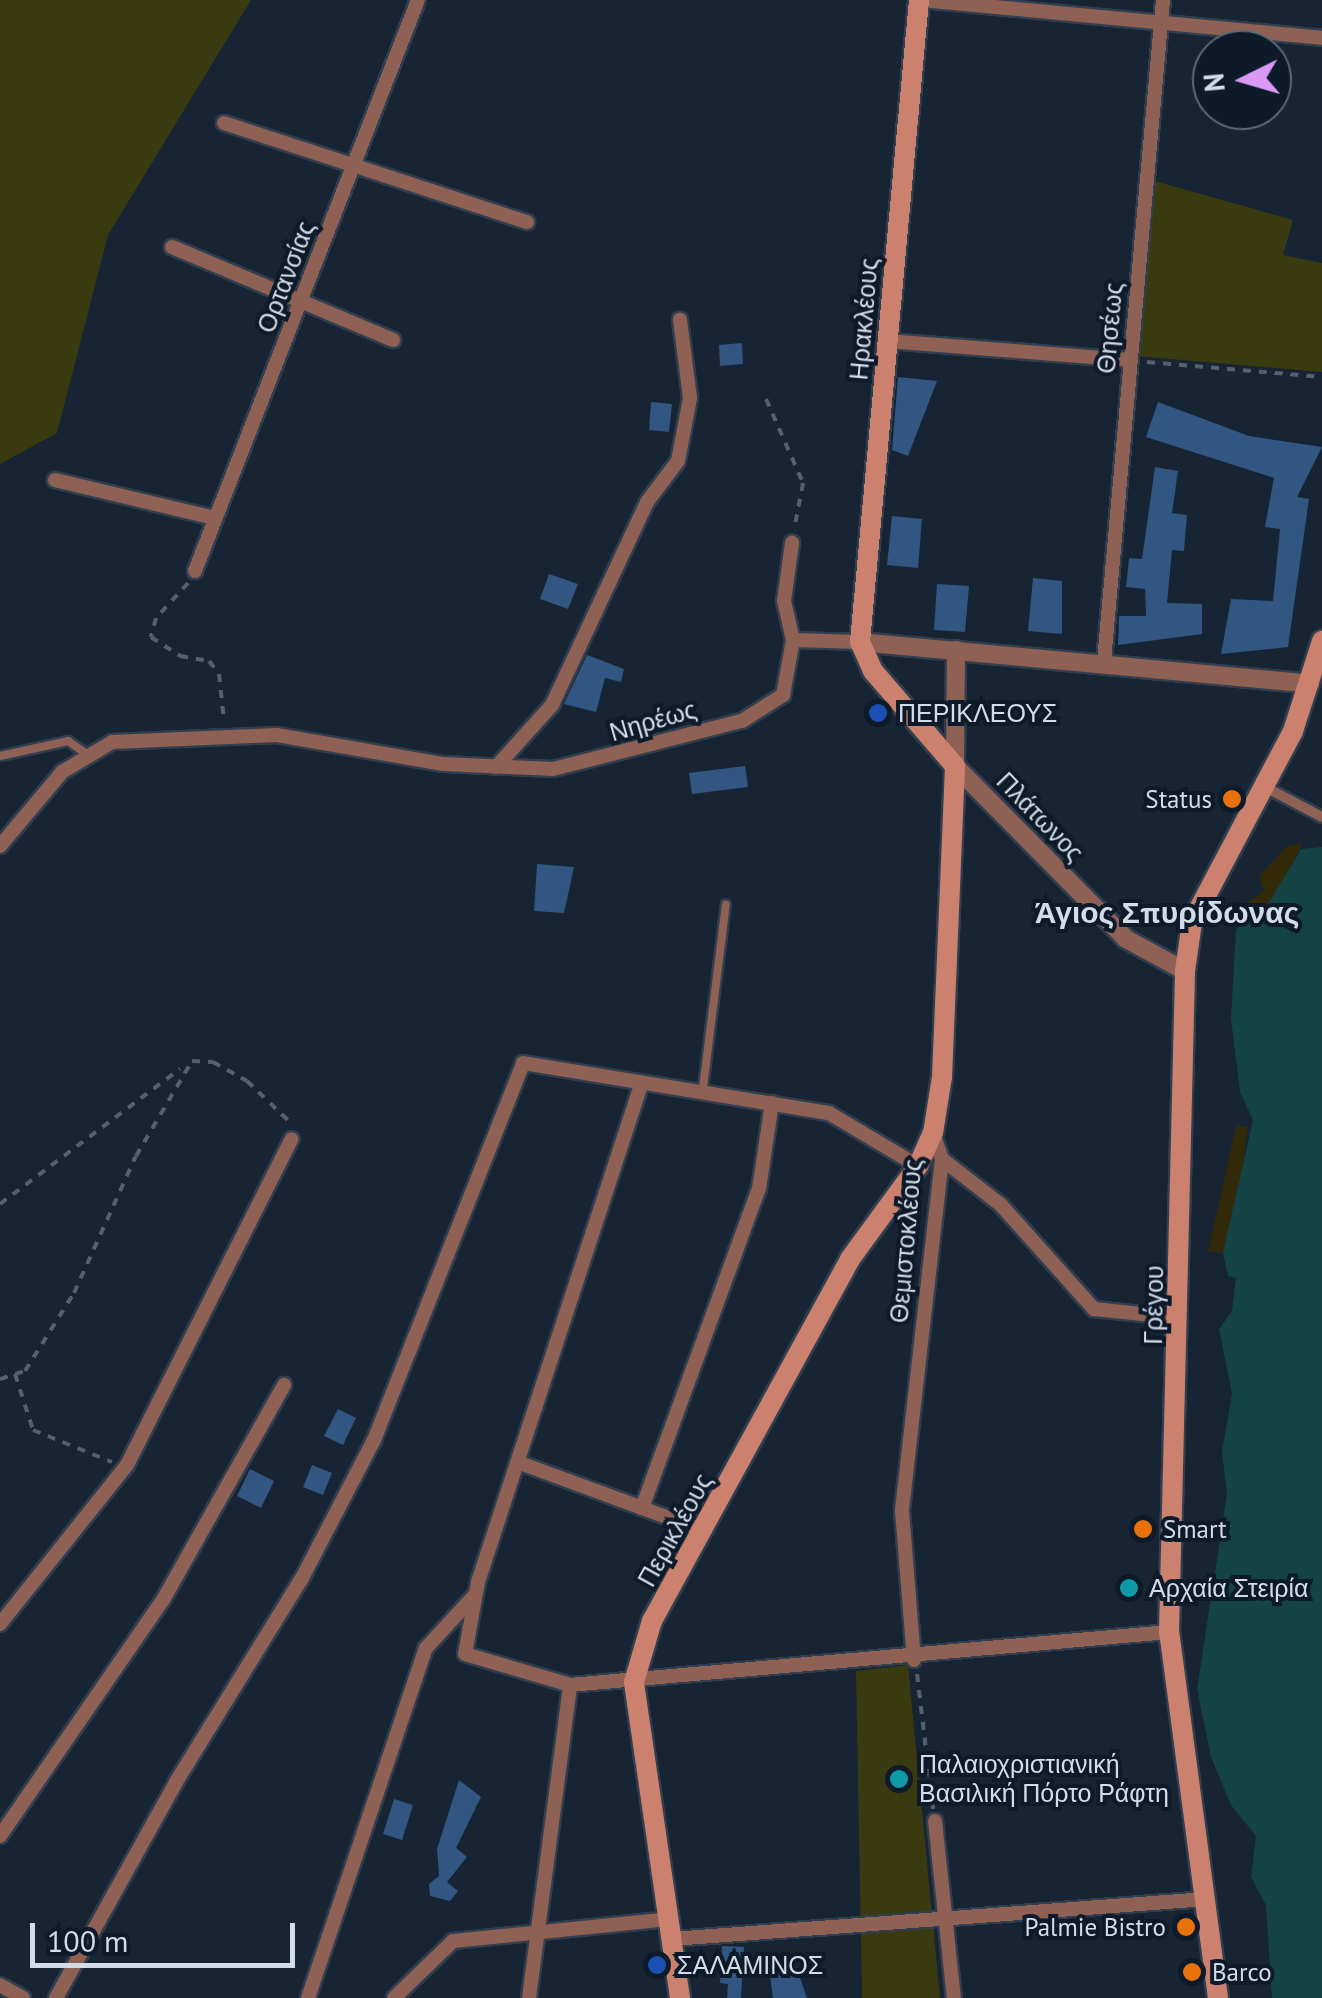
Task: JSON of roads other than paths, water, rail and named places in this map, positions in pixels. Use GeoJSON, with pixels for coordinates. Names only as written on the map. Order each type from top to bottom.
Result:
{"type":"FeatureCollection","features":[{"type":"Feature","properties":{"kind":"main road","name":"Ηρακλέους"},"geometry":{"type":"LineString","coordinates":[[860,642],[920,0]]}},
{"type":"Feature","properties":{"kind":"main road","name":"Γρέγου"},"geometry":{"type":"LineString","coordinates":[[1218,1998],[1169,1632],[1185,971],[1192,922],[1264,787],[1310,684],[1322,641]]}},
{"type":"Feature","properties":{"kind":"main road"},"geometry":{"type":"LineString","coordinates":[[860,642],[874,671],[956,766]]}},
{"type":"Feature","properties":{"kind":"main road","name":"Θεμιστοκλέους"},"geometry":{"type":"LineString","coordinates":[[933,1133],[956,766]]}},
{"type":"Feature","properties":{"kind":"main road","name":"Περικλέους"},"geometry":{"type":"LineString","coordinates":[[680,1998],[634,1682],[652,1622],[702,1530],[850,1259],[918,1166],[933,1133]]}},
{"type":"Feature","properties":{"kind":"street","name":"Ορτανσίας"},"geometry":{"type":"LineString","coordinates":[[195,570],[418,0]]}},
{"type":"Feature","properties":{"kind":"street"},"geometry":{"type":"LineString","coordinates":[[920,0],[1322,38]]}},
{"type":"Feature","properties":{"kind":"street","name":"Θησέως"},"geometry":{"type":"LineString","coordinates":[[1104,661],[1163,0]]}},
{"type":"Feature","properties":{"kind":"street"},"geometry":{"type":"LineString","coordinates":[[224,123],[527,222]]}},
{"type":"Feature","properties":{"kind":"street"},"geometry":{"type":"LineString","coordinates":[[172,247],[393,340]]}},
{"type":"Feature","properties":{"kind":"street"},"geometry":{"type":"LineString","coordinates":[[496,767],[552,705],[647,502],[678,461],[690,398],[680,320]]}},
{"type":"Feature","properties":{"kind":"street"},"geometry":{"type":"LineString","coordinates":[[888,340],[1130,360]]}},
{"type":"Feature","properties":{"kind":"street"},"geometry":{"type":"LineString","coordinates":[[56,480],[216,518]]}},
{"type":"Feature","properties":{"kind":"street","name":"Νηρέως"},"geometry":{"type":"LineString","coordinates":[[84,752],[112,742],[225,735],[496,767],[612,759],[742,721],[783,695],[793,640],[784,602],[792,543]]}},
{"type":"Feature","properties":{"kind":"street"},"geometry":{"type":"LineString","coordinates":[[793,640],[1104,661],[1310,684]]}},
{"type":"Feature","properties":{"kind":"street"},"geometry":{"type":"LineString","coordinates":[[956,650],[956,766]]}},
{"type":"Feature","properties":{"kind":"street"},"geometry":{"type":"LineString","coordinates":[[0,846],[84,752]]}},
{"type":"Feature","properties":{"kind":"street","name":"Πλάτωνος"},"geometry":{"type":"LineString","coordinates":[[956,766],[1126,939],[1185,971]]}},
{"type":"Feature","properties":{"kind":"street"},"geometry":{"type":"LineString","coordinates":[[1264,787],[1322,816]]}},
{"type":"Feature","properties":{"kind":"street"},"geometry":{"type":"LineString","coordinates":[[56,1998],[176,1782],[301,1580],[374,1440],[516,1074],[535,1062],[641,1084],[703,1088],[829,1113],[918,1166]]}},
{"type":"Feature","properties":{"kind":"street"},"geometry":{"type":"LineString","coordinates":[[641,1084],[474,1596],[465,1654],[570,1685],[914,1660],[1169,1632]]}},
{"type":"Feature","properties":{"kind":"street"},"geometry":{"type":"LineString","coordinates":[[642,1508],[759,1189],[772,1103]]}},
{"type":"Feature","properties":{"kind":"street","name":"Θεμιστοκλέους"},"geometry":{"type":"LineString","coordinates":[[914,1660],[902,1510],[942,1159],[933,1133]]}},
{"type":"Feature","properties":{"kind":"street"},"geometry":{"type":"LineString","coordinates":[[0,1624],[126,1465],[292,1139]]}},
{"type":"Feature","properties":{"kind":"street"},"geometry":{"type":"LineString","coordinates":[[942,1159],[1000,1205],[1094,1310],[1179,1318]]}},
{"type":"Feature","properties":{"kind":"street"},"geometry":{"type":"LineString","coordinates":[[0,1836],[164,1600],[284,1385]]}},
{"type":"Feature","properties":{"kind":"street"},"geometry":{"type":"LineString","coordinates":[[520,1463],[702,1530]]}},
{"type":"Feature","properties":{"kind":"street"},"geometry":{"type":"LineString","coordinates":[[308,1998],[426,1648],[474,1596]]}},
{"type":"Feature","properties":{"kind":"street"},"geometry":{"type":"LineString","coordinates":[[530,1998],[570,1685]]}},
{"type":"Feature","properties":{"kind":"street"},"geometry":{"type":"LineString","coordinates":[[935,1821],[954,1998]]}},
{"type":"Feature","properties":{"kind":"street"},"geometry":{"type":"LineString","coordinates":[[394,1998],[453,1941],[671,1929],[944,1923],[1206,1900]]}},
{"type":"Feature","properties":{"kind":"street"},"geometry":{"type":"LineString","coordinates":[[0,1985],[24,1998]]}},
{"type":"Feature","properties":{"kind":"lane"},"geometry":{"type":"LineString","coordinates":[[0,756],[68,740],[84,752]]}},
{"type":"Feature","properties":{"kind":"lane"},"geometry":{"type":"LineString","coordinates":[[703,1088],[726,904]]}},
{"type":"Feature","properties":{"kind":"place","name":"ΠΕΡΙΚΛΕΟΥΣ"},"geometry":{"type":"Point","coordinates":[878,713]}},
{"type":"Feature","properties":{"kind":"place","name":"Status"},"geometry":{"type":"Point","coordinates":[1232,799]}},
{"type":"Feature","properties":{"kind":"place","name":"Smart"},"geometry":{"type":"Point","coordinates":[1143,1529]}},
{"type":"Feature","properties":{"kind":"place","name":"Αρχαία Στειρία"},"geometry":{"type":"Point","coordinates":[1129,1588]}},
{"type":"Feature","properties":{"kind":"place","name":"Παλαιοχριστιανική Βασιλική Πόρτο Ράφτη"},"geometry":{"type":"Point","coordinates":[899,1779]}},
{"type":"Feature","properties":{"kind":"place","name":"Palmie Bistro"},"geometry":{"type":"Point","coordinates":[1186,1927]}},
{"type":"Feature","properties":{"kind":"place","name":"ΣΑΛΑΜΙΝΟΣ"},"geometry":{"type":"Point","coordinates":[657,1965]}},
{"type":"Feature","properties":{"kind":"place","name":"Barco"},"geometry":{"type":"Point","coordinates":[1192,1972]}},
{"type":"Feature","properties":{"kind":"district","name":"Άγιος Σπυρίδωνας"},"geometry":{"type":"Point","coordinates":[1167,912]}}]}
